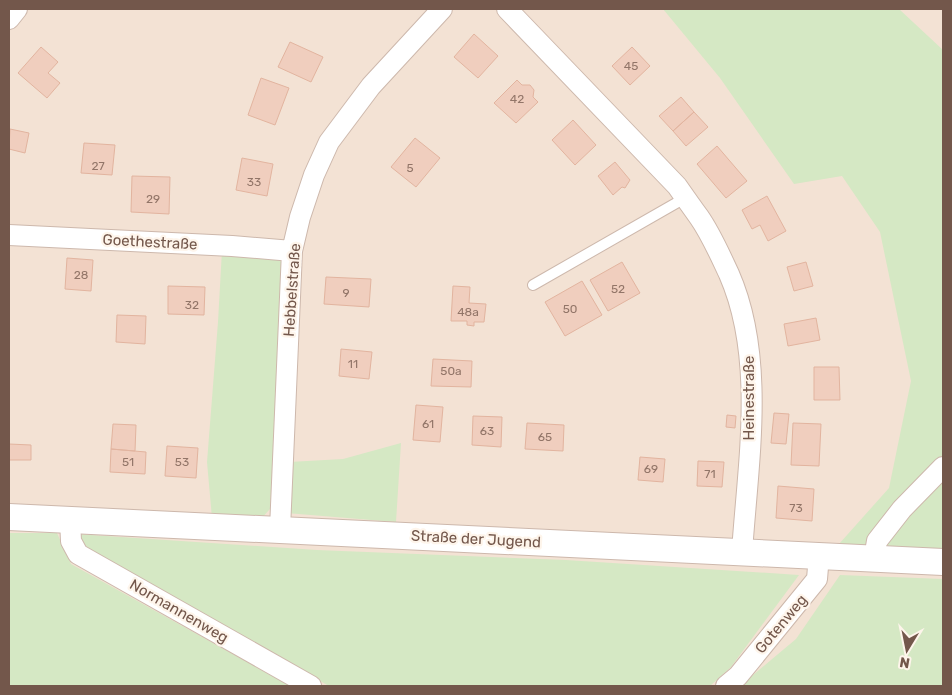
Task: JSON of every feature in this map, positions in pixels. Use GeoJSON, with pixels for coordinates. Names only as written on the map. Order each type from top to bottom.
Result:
{"type":"FeatureCollection","features":[{"type":"Feature","properties":{"kind":"street"},"geometry":{"type":"LineString","coordinates":[[9,19],[17,9]]}},
{"type":"Feature","properties":{"kind":"street","name":"Hebbelstraße"},"geometry":{"type":"LineString","coordinates":[[280,529],[292,251],[300,216],[314,175],[329,142],[371,86],[442,9]]}},
{"type":"Feature","properties":{"kind":"street","name":"Heinestraße"},"geometry":{"type":"LineString","coordinates":[[507,9],[664,171],[700,218],[729,275],[749,343],[751,374],[752,410],[742,552]]}},
{"type":"Feature","properties":{"kind":"street","name":"Goethestraße"},"geometry":{"type":"LineString","coordinates":[[9,235],[232,246],[292,251]]}},
{"type":"Feature","properties":{"kind":"street"},"geometry":{"type":"LineString","coordinates":[[874,558],[877,541],[902,509],[943,467]]}},
{"type":"Feature","properties":{"kind":"street","name":"Straße der Jugend"},"geometry":{"type":"LineString","coordinates":[[9,517],[943,562]]}},
{"type":"Feature","properties":{"kind":"street","name":"Normannenweg"},"geometry":{"type":"LineString","coordinates":[[70,520],[71,541],[78,554],[311,686]]}},
{"type":"Feature","properties":{"kind":"street","name":"Gotenweg"},"geometry":{"type":"LineString","coordinates":[[726,686],[738,676],[817,579],[819,555]]}},
{"type":"Feature","properties":{"kind":"lane"},"geometry":{"type":"LineString","coordinates":[[532,285],[685,198]]}},
{"type":"Feature","properties":{"kind":"shaded area"},"geometry":{"type":"Polygon","coordinates":[[[9,9],[943,9],[943,686],[9,686],[9,9]]]}},
{"type":"Feature","properties":{"kind":"green space"},"geometry":{"type":"Polygon","coordinates":[[[663,9],[899,9],[943,50],[943,549],[839,544],[889,488],[911,381],[880,232],[842,176],[794,184],[720,78],[663,9]]]}},
{"type":"Feature","properties":{"kind":"green space"},"geometry":{"type":"Polygon","coordinates":[[[222,250],[284,257],[270,509],[260,520],[212,518],[207,462],[222,250]]]}},
{"type":"Feature","properties":{"kind":"green space"},"geometry":{"type":"Polygon","coordinates":[[[401,443],[396,522],[286,513],[289,462],[343,459],[401,443]]]}},
{"type":"Feature","properties":{"kind":"green space"},"geometry":{"type":"Polygon","coordinates":[[[9,533],[57,533],[71,564],[290,686],[9,686],[9,533]]]}},
{"type":"Feature","properties":{"kind":"green space"},"geometry":{"type":"Polygon","coordinates":[[[76,534],[317,550],[566,560],[799,575],[731,667],[710,686],[329,686],[91,552],[76,534]]]}},
{"type":"Feature","properties":{"kind":"green space"},"geometry":{"type":"Polygon","coordinates":[[[840,575],[943,579],[943,686],[740,686],[796,639],[840,575]]]}},
{"type":"Feature","properties":{"kind":"building"},"geometry":{"type":"Polygon","coordinates":[[[474,34],[498,56],[478,78],[454,57],[474,34]]]}},
{"type":"Feature","properties":{"kind":"building"},"geometry":{"type":"Polygon","coordinates":[[[290,42],[323,57],[311,82],[278,67],[290,42]]]}},
{"type":"Feature","properties":{"kind":"building"},"geometry":{"type":"Polygon","coordinates":[[[41,47],[58,62],[48,73],[60,83],[47,98],[18,73],[41,47]]]}},
{"type":"Feature","properties":{"kind":"building"},"geometry":{"type":"Polygon","coordinates":[[[632,47],[650,66],[630,85],[612,66],[632,47]]]}},
{"type":"Feature","properties":{"kind":"building"},"geometry":{"type":"Polygon","coordinates":[[[261,78],[289,88],[275,125],[248,115],[261,78]]]}},
{"type":"Feature","properties":{"kind":"building"},"geometry":{"type":"Polygon","coordinates":[[[517,80],[522,85],[530,85],[534,90],[533,97],[538,102],[516,123],[494,103],[517,80]]]}},
{"type":"Feature","properties":{"kind":"building"},"geometry":{"type":"Polygon","coordinates":[[[681,97],[694,112],[673,131],[659,116],[681,97]]]}},
{"type":"Feature","properties":{"kind":"building"},"geometry":{"type":"Polygon","coordinates":[[[694,112],[708,127],[686,146],[673,131],[694,112]]]}},
{"type":"Feature","properties":{"kind":"building"},"geometry":{"type":"Polygon","coordinates":[[[573,120],[596,145],[575,165],[552,140],[573,120]]]}},
{"type":"Feature","properties":{"kind":"building"},"geometry":{"type":"Polygon","coordinates":[[[10,129],[29,133],[25,153],[9,149],[10,129]]]}},
{"type":"Feature","properties":{"kind":"building"},"geometry":{"type":"Polygon","coordinates":[[[415,138],[440,158],[416,187],[391,167],[415,138]]]}},
{"type":"Feature","properties":{"kind":"building"},"geometry":{"type":"Polygon","coordinates":[[[84,143],[115,145],[112,175],[81,173],[84,143]]]}},
{"type":"Feature","properties":{"kind":"building"},"geometry":{"type":"Polygon","coordinates":[[[717,146],[747,181],[726,198],[697,164],[717,146]]]}},
{"type":"Feature","properties":{"kind":"building"},"geometry":{"type":"Polygon","coordinates":[[[242,158],[273,164],[267,196],[236,190],[242,158]]]}},
{"type":"Feature","properties":{"kind":"building"},"geometry":{"type":"Polygon","coordinates":[[[615,162],[630,180],[625,188],[622,187],[613,195],[598,176],[615,162]]]}},
{"type":"Feature","properties":{"kind":"building"},"geometry":{"type":"Polygon","coordinates":[[[132,176],[170,177],[169,214],[131,212],[132,176]]]}},
{"type":"Feature","properties":{"kind":"building"},"geometry":{"type":"Polygon","coordinates":[[[767,196],[786,231],[768,241],[760,225],[752,229],[742,210],[767,196]]]}},
{"type":"Feature","properties":{"kind":"building"},"geometry":{"type":"Polygon","coordinates":[[[67,258],[93,260],[91,291],[65,289],[67,258]]]}},
{"type":"Feature","properties":{"kind":"building"},"geometry":{"type":"Polygon","coordinates":[[[622,262],[640,293],[608,311],[590,280],[622,262]]]}},
{"type":"Feature","properties":{"kind":"building"},"geometry":{"type":"Polygon","coordinates":[[[806,262],[813,286],[794,291],[787,267],[806,262]]]}},
{"type":"Feature","properties":{"kind":"building"},"geometry":{"type":"Polygon","coordinates":[[[326,277],[371,279],[369,307],[324,304],[326,277]]]}},
{"type":"Feature","properties":{"kind":"building"},"geometry":{"type":"Polygon","coordinates":[[[582,281],[602,315],[565,336],[545,302],[582,281]]]}},
{"type":"Feature","properties":{"kind":"building"},"geometry":{"type":"Polygon","coordinates":[[[168,286],[205,287],[204,315],[168,314],[168,286]]]}},
{"type":"Feature","properties":{"kind":"building"},"geometry":{"type":"Polygon","coordinates":[[[453,286],[470,287],[469,303],[486,304],[484,322],[474,322],[474,326],[467,325],[467,321],[451,321],[453,286]]]}},
{"type":"Feature","properties":{"kind":"building"},"geometry":{"type":"Polygon","coordinates":[[[117,315],[146,316],[145,344],[116,342],[117,315]]]}},
{"type":"Feature","properties":{"kind":"building"},"geometry":{"type":"Polygon","coordinates":[[[816,318],[820,340],[788,346],[784,324],[816,318]]]}},
{"type":"Feature","properties":{"kind":"building"},"geometry":{"type":"Polygon","coordinates":[[[341,349],[372,352],[369,379],[339,376],[341,349]]]}},
{"type":"Feature","properties":{"kind":"building"},"geometry":{"type":"Polygon","coordinates":[[[433,359],[472,361],[471,387],[431,386],[433,359]]]}},
{"type":"Feature","properties":{"kind":"building"},"geometry":{"type":"Polygon","coordinates":[[[814,367],[839,367],[840,400],[814,400],[814,367]]]}},
{"type":"Feature","properties":{"kind":"building"},"geometry":{"type":"Polygon","coordinates":[[[416,405],[443,407],[440,442],[413,440],[416,405]]]}},
{"type":"Feature","properties":{"kind":"building"},"geometry":{"type":"Polygon","coordinates":[[[774,413],[789,414],[786,444],[771,443],[774,413]]]}},
{"type":"Feature","properties":{"kind":"building"},"geometry":{"type":"Polygon","coordinates":[[[727,415],[736,416],[735,428],[726,427],[727,415]]]}},
{"type":"Feature","properties":{"kind":"building"},"geometry":{"type":"Polygon","coordinates":[[[473,416],[502,417],[501,447],[472,445],[473,416]]]}},
{"type":"Feature","properties":{"kind":"building"},"geometry":{"type":"Polygon","coordinates":[[[527,423],[564,425],[563,451],[525,449],[527,423]]]}},
{"type":"Feature","properties":{"kind":"building"},"geometry":{"type":"Polygon","coordinates":[[[793,423],[821,424],[819,466],[791,465],[793,423]]]}},
{"type":"Feature","properties":{"kind":"building"},"geometry":{"type":"Polygon","coordinates":[[[113,424],[136,425],[135,451],[111,449],[113,424]]]}},
{"type":"Feature","properties":{"kind":"building"},"geometry":{"type":"Polygon","coordinates":[[[9,444],[31,445],[31,460],[9,460],[9,444]]]}},
{"type":"Feature","properties":{"kind":"building"},"geometry":{"type":"Polygon","coordinates":[[[167,446],[198,448],[196,478],[165,476],[167,446]]]}},
{"type":"Feature","properties":{"kind":"building"},"geometry":{"type":"Polygon","coordinates":[[[111,449],[146,452],[145,474],[110,472],[111,449]]]}},
{"type":"Feature","properties":{"kind":"building"},"geometry":{"type":"Polygon","coordinates":[[[640,457],[665,459],[663,482],[638,480],[640,457]]]}},
{"type":"Feature","properties":{"kind":"building"},"geometry":{"type":"Polygon","coordinates":[[[698,461],[724,462],[722,487],[697,486],[698,461]]]}},
{"type":"Feature","properties":{"kind":"building"},"geometry":{"type":"Polygon","coordinates":[[[778,486],[814,489],[812,521],[776,518],[778,486]]]}}]}
